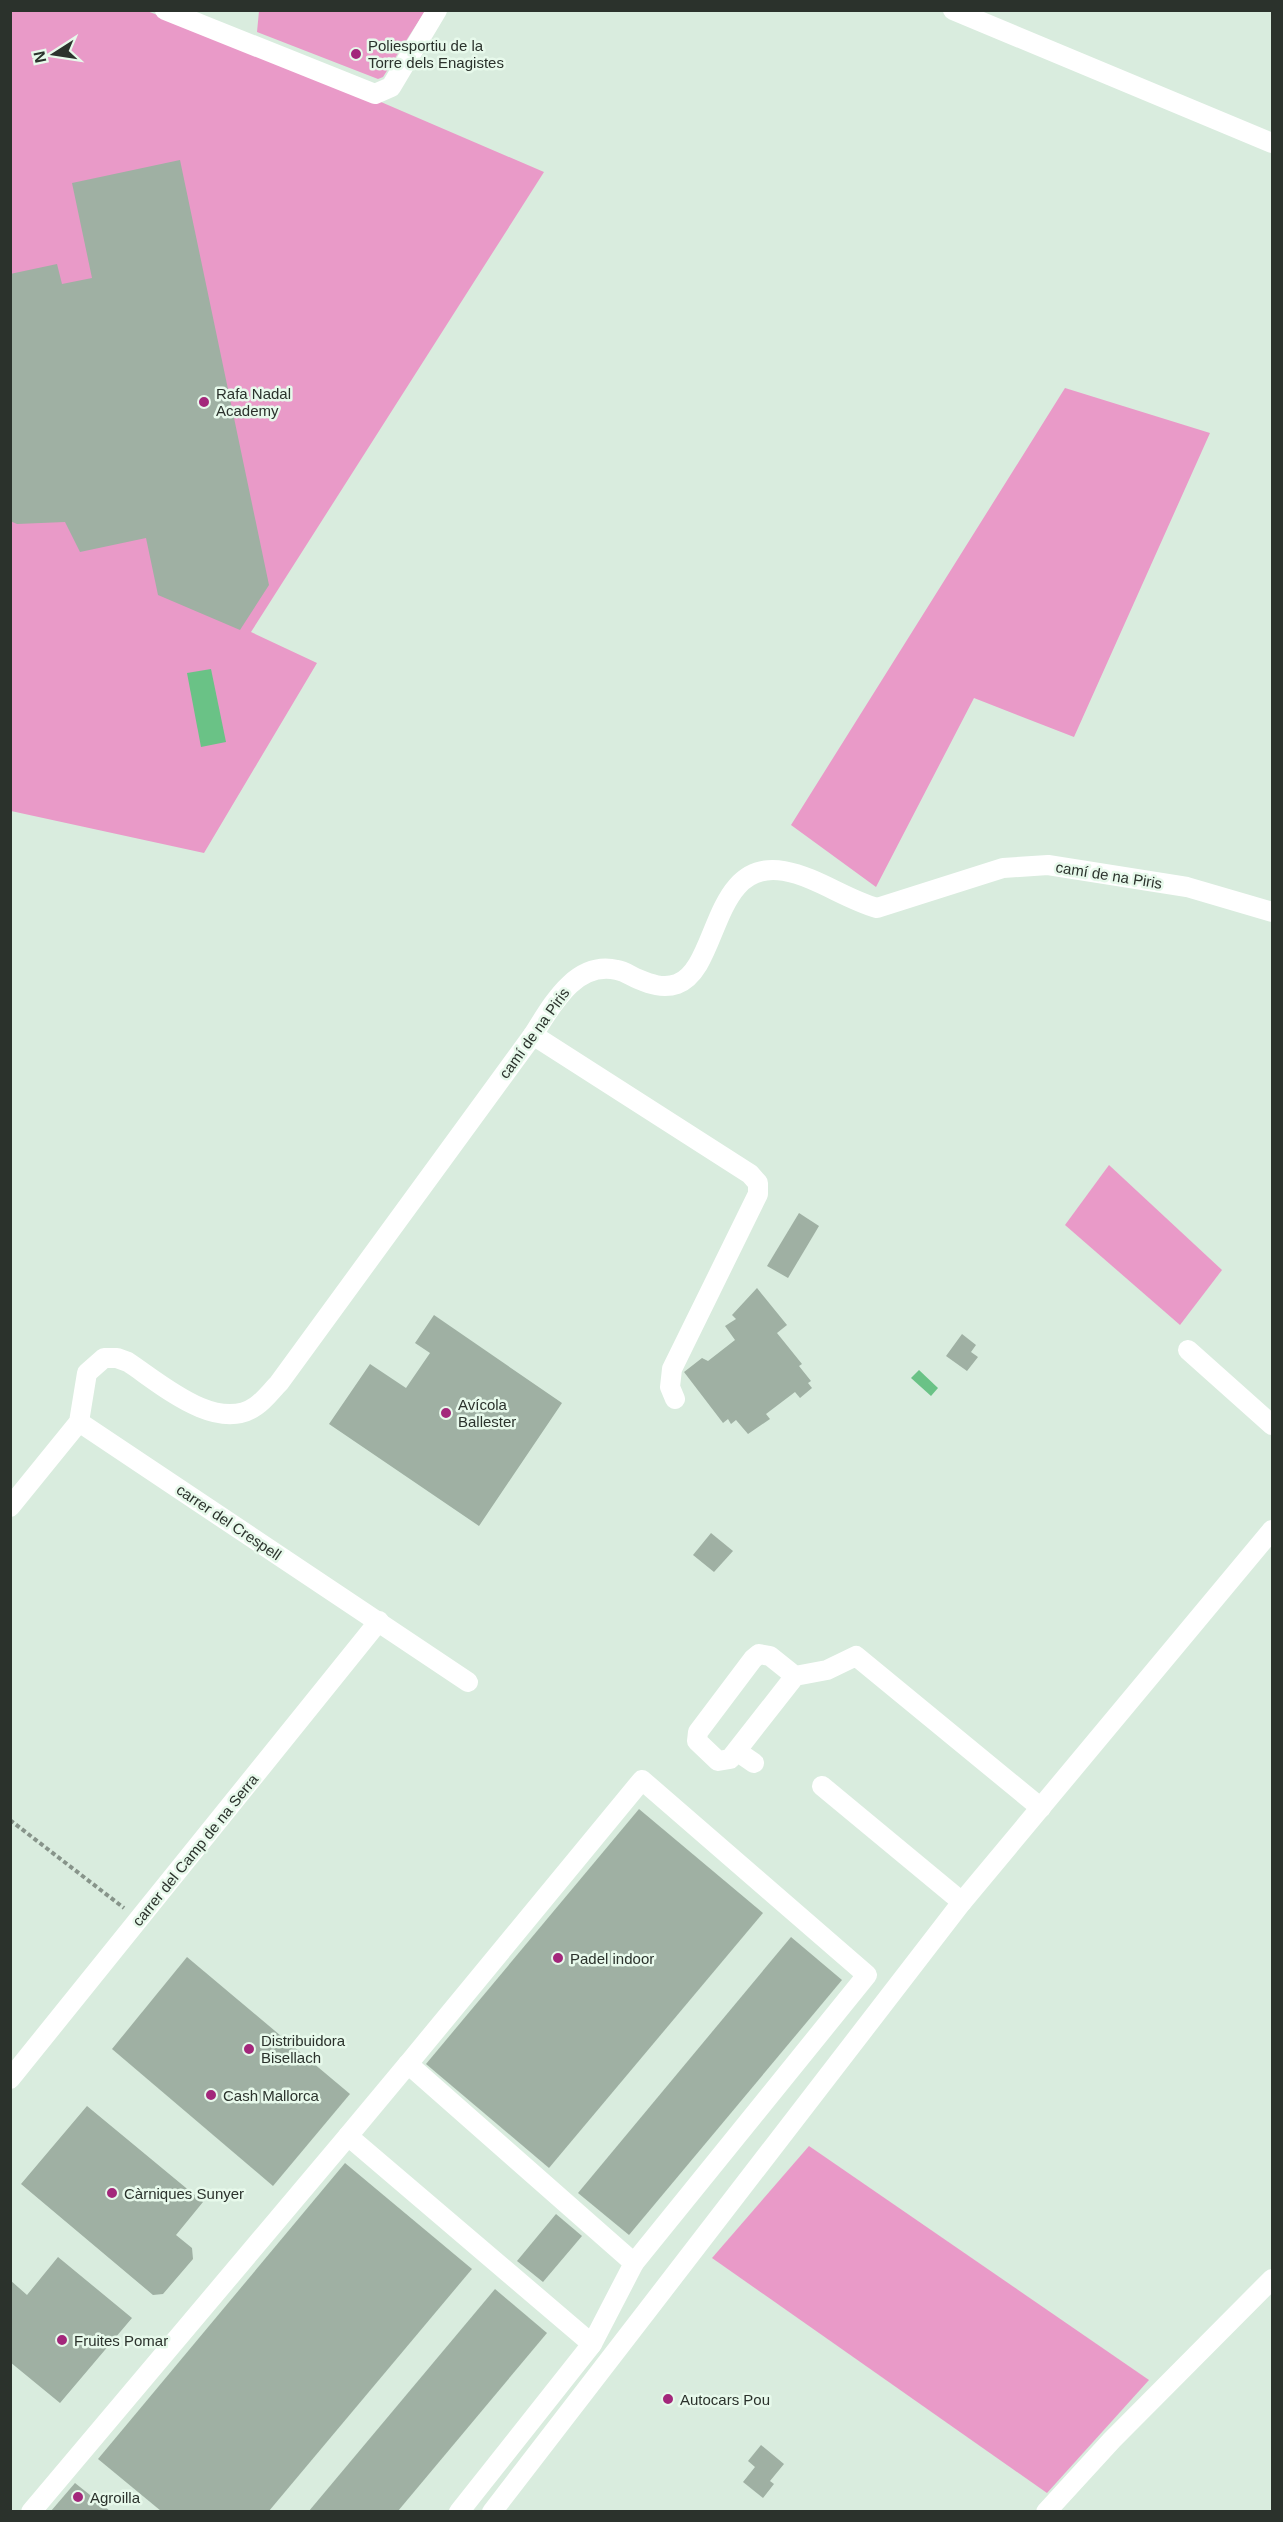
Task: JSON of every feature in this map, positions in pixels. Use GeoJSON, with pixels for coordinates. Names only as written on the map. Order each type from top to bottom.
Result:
{"type":"FeatureCollection","features":[{"type":"Feature","properties":{"kind":"street"},"geometry":{"type":"LineString","coordinates":[[165,10],[375,94],[391,87],[437,10]]}},
{"type":"Feature","properties":{"kind":"street"},"geometry":{"type":"LineString","coordinates":[[953,10],[1272,143]]}},
{"type":"Feature","properties":{"kind":"street","name":"camí de na Piris"},"geometry":{"type":"LineString","coordinates":[[10,1507],[79,1422],[87,1373],[104,1358],[117,1358],[128,1362],[195,1406],[229,1415],[255,1407],[279,1383],[533,1035],[557,998],[580,976],[590,972],[617,970],[649,984],[666,987],[678,984],[692,975],[728,897],[747,877],[766,870],[800,875],[877,908],[1003,868],[1048,865],[1187,887],[1272,912]]}},
{"type":"Feature","properties":{"kind":"street"},"geometry":{"type":"LineString","coordinates":[[533,1035],[750,1174],[758,1183],[758,1194],[672,1369],[670,1387],[675,1399]]}},
{"type":"Feature","properties":{"kind":"street"},"geometry":{"type":"LineString","coordinates":[[1188,1350],[1272,1425]]}},
{"type":"Feature","properties":{"kind":"street","name":"carrer del Crespell"},"geometry":{"type":"LineString","coordinates":[[79,1422],[380,1621],[468,1682]]}},
{"type":"Feature","properties":{"kind":"street"},"geometry":{"type":"LineString","coordinates":[[492,2511],[962,1902],[1272,1530]]}},
{"type":"Feature","properties":{"kind":"street","name":"carrer del Camp de na Serra"},"geometry":{"type":"LineString","coordinates":[[10,2079],[380,1621]]}},
{"type":"Feature","properties":{"kind":"street"},"geometry":{"type":"LineString","coordinates":[[795,1676],[770,1656],[759,1654],[698,1732],[697,1741],[718,1761],[746,1757],[795,1676],[827,1670],[856,1656],[1041,1808]]}},
{"type":"Feature","properties":{"kind":"street"},"geometry":{"type":"LineString","coordinates":[[31,2511],[348,2136],[642,1780],[867,1976],[634,2263],[592,2344],[459,2511]]}},
{"type":"Feature","properties":{"kind":"street"},"geometry":{"type":"LineString","coordinates":[[822,1786],[962,1902]]}},
{"type":"Feature","properties":{"kind":"street"},"geometry":{"type":"LineString","coordinates":[[408,2064],[634,2263]]}},
{"type":"Feature","properties":{"kind":"street"},"geometry":{"type":"LineString","coordinates":[[348,2136],[592,2344]]}},
{"type":"Feature","properties":{"kind":"street"},"geometry":{"type":"LineString","coordinates":[[1046,2511],[1112,2440],[1272,2279]]}},
{"type":"Feature","properties":{"kind":"path"},"geometry":{"type":"LineString","coordinates":[[10,1820],[139,1920]]}},
{"type":"Feature","properties":{"kind":"shaded area","name":"Poliesportiu de la Torre dels Enagistes"},"geometry":{"type":"Polygon","coordinates":[[[259,10],[425,11],[383,77],[378,79],[257,32],[259,10]]]}},
{"type":"Feature","properties":{"kind":"shaded area","name":"Rafa Nadal Academy"},"geometry":{"type":"Polygon","coordinates":[[[11,11],[147,11],[374,99],[544,172],[251,632],[317,663],[204,853],[11,811],[11,11]]]}},
{"type":"Feature","properties":{"kind":"shaded area"},"geometry":{"type":"Polygon","coordinates":[[[1065,388],[1210,433],[1074,737],[974,698],[876,887],[791,825],[1065,388]]]}},
{"type":"Feature","properties":{"kind":"shaded area"},"geometry":{"type":"Polygon","coordinates":[[[211,669],[226,742],[201,747],[187,673],[211,669]]]}},
{"type":"Feature","properties":{"kind":"shaded area"},"geometry":{"type":"Polygon","coordinates":[[[1109,1165],[1222,1270],[1180,1325],[1065,1225],[1109,1165]]]}},
{"type":"Feature","properties":{"kind":"shaded area"},"geometry":{"type":"Polygon","coordinates":[[[919,1370],[938,1388],[931,1396],[911,1378],[919,1370]]]}},
{"type":"Feature","properties":{"kind":"shaded area"},"geometry":{"type":"Polygon","coordinates":[[[809,2146],[1149,2380],[1047,2493],[712,2258],[809,2146]]]}},
{"type":"Feature","properties":{"kind":"building"},"geometry":{"type":"Polygon","coordinates":[[[180,160],[269,585],[240,630],[158,595],[146,538],[80,552],[65,522],[17,524],[10,521],[10,274],[57,264],[62,284],[92,278],[72,183],[180,160]]]}},
{"type":"Feature","properties":{"kind":"building"},"geometry":{"type":"Polygon","coordinates":[[[799,1213],[819,1226],[788,1278],[767,1266],[799,1213]]]}},
{"type":"Feature","properties":{"kind":"building"},"geometry":{"type":"Polygon","coordinates":[[[757,1288],[787,1325],[777,1333],[802,1364],[799,1366],[811,1381],[808,1383],[812,1388],[800,1398],[795,1392],[766,1414],[770,1419],[748,1434],[736,1420],[731,1424],[728,1419],[723,1423],[684,1372],[702,1358],[708,1361],[735,1340],[725,1326],[736,1319],[732,1315],[757,1288]]]}},
{"type":"Feature","properties":{"kind":"building","name":"Avícola Ballester"},"geometry":{"type":"Polygon","coordinates":[[[434,1315],[562,1403],[479,1526],[329,1424],[370,1364],[406,1388],[430,1353],[415,1343],[434,1315]]]}},
{"type":"Feature","properties":{"kind":"building"},"geometry":{"type":"Polygon","coordinates":[[[962,1334],[976,1345],[971,1352],[978,1357],[967,1371],[946,1356],[962,1334]]]}},
{"type":"Feature","properties":{"kind":"building"},"geometry":{"type":"Polygon","coordinates":[[[711,1533],[733,1551],[714,1572],[693,1555],[711,1533]]]}},
{"type":"Feature","properties":{"kind":"building"},"geometry":{"type":"Polygon","coordinates":[[[639,1809],[763,1913],[549,2168],[426,2064],[639,1809]]]}},
{"type":"Feature","properties":{"kind":"building"},"geometry":{"type":"Polygon","coordinates":[[[791,1937],[842,1980],[629,2235],[578,2193],[791,1937]]]}},
{"type":"Feature","properties":{"kind":"building"},"geometry":{"type":"Polygon","coordinates":[[[187,1957],[350,2094],[273,2186],[112,2049],[187,1957]]]}},
{"type":"Feature","properties":{"kind":"building","name":"Càrniques Sunyer"},"geometry":{"type":"Polygon","coordinates":[[[87,2106],[203,2202],[176,2235],[192,2248],[193,2259],[163,2294],[153,2295],[21,2184],[87,2106]]]}},
{"type":"Feature","properties":{"kind":"building"},"geometry":{"type":"Polygon","coordinates":[[[345,2163],[472,2269],[269,2511],[161,2511],[98,2459],[345,2163]]]}},
{"type":"Feature","properties":{"kind":"building"},"geometry":{"type":"Polygon","coordinates":[[[556,2214],[582,2236],[543,2282],[517,2261],[556,2214]]]}},
{"type":"Feature","properties":{"kind":"building","name":"Fruites Pomar"},"geometry":{"type":"Polygon","coordinates":[[[58,2257],[132,2318],[60,2403],[10,2362],[10,2280],[27,2295],[58,2257]]]}},
{"type":"Feature","properties":{"kind":"building"},"geometry":{"type":"Polygon","coordinates":[[[495,2289],[547,2333],[398,2511],[309,2511],[495,2289]]]}},
{"type":"Feature","properties":{"kind":"building"},"geometry":{"type":"Polygon","coordinates":[[[761,2445],[784,2464],[770,2481],[774,2484],[763,2498],[743,2482],[755,2467],[748,2461],[761,2445]]]}},
{"type":"Feature","properties":{"kind":"building","name":"Agroilla"},"geometry":{"type":"Polygon","coordinates":[[[75,2483],[110,2511],[51,2511],[75,2483]]]}},
{"type":"Feature","properties":{"kind":"place","name":"Poliesportiu de la Torre dels Enagistes"},"geometry":{"type":"Point","coordinates":[356,54]}},
{"type":"Feature","properties":{"kind":"place","name":"Rafa Nadal Academy"},"geometry":{"type":"Point","coordinates":[204,402]}},
{"type":"Feature","properties":{"kind":"place","name":"Avícola Ballester"},"geometry":{"type":"Point","coordinates":[446,1413]}},
{"type":"Feature","properties":{"kind":"place","name":"Padel indoor"},"geometry":{"type":"Point","coordinates":[558,1958]}},
{"type":"Feature","properties":{"kind":"place","name":"Distribuidora Bisellach"},"geometry":{"type":"Point","coordinates":[249,2049]}},
{"type":"Feature","properties":{"kind":"place","name":"Cash Mallorca"},"geometry":{"type":"Point","coordinates":[211,2095]}},
{"type":"Feature","properties":{"kind":"place","name":"Càrniques Sunyer"},"geometry":{"type":"Point","coordinates":[112,2193]}},
{"type":"Feature","properties":{"kind":"place","name":"Fruites Pomar"},"geometry":{"type":"Point","coordinates":[62,2340]}},
{"type":"Feature","properties":{"kind":"place","name":"Autocars Pou"},"geometry":{"type":"Point","coordinates":[668,2399]}},
{"type":"Feature","properties":{"kind":"place","name":"Agroilla"},"geometry":{"type":"Point","coordinates":[78,2497]}}]}
